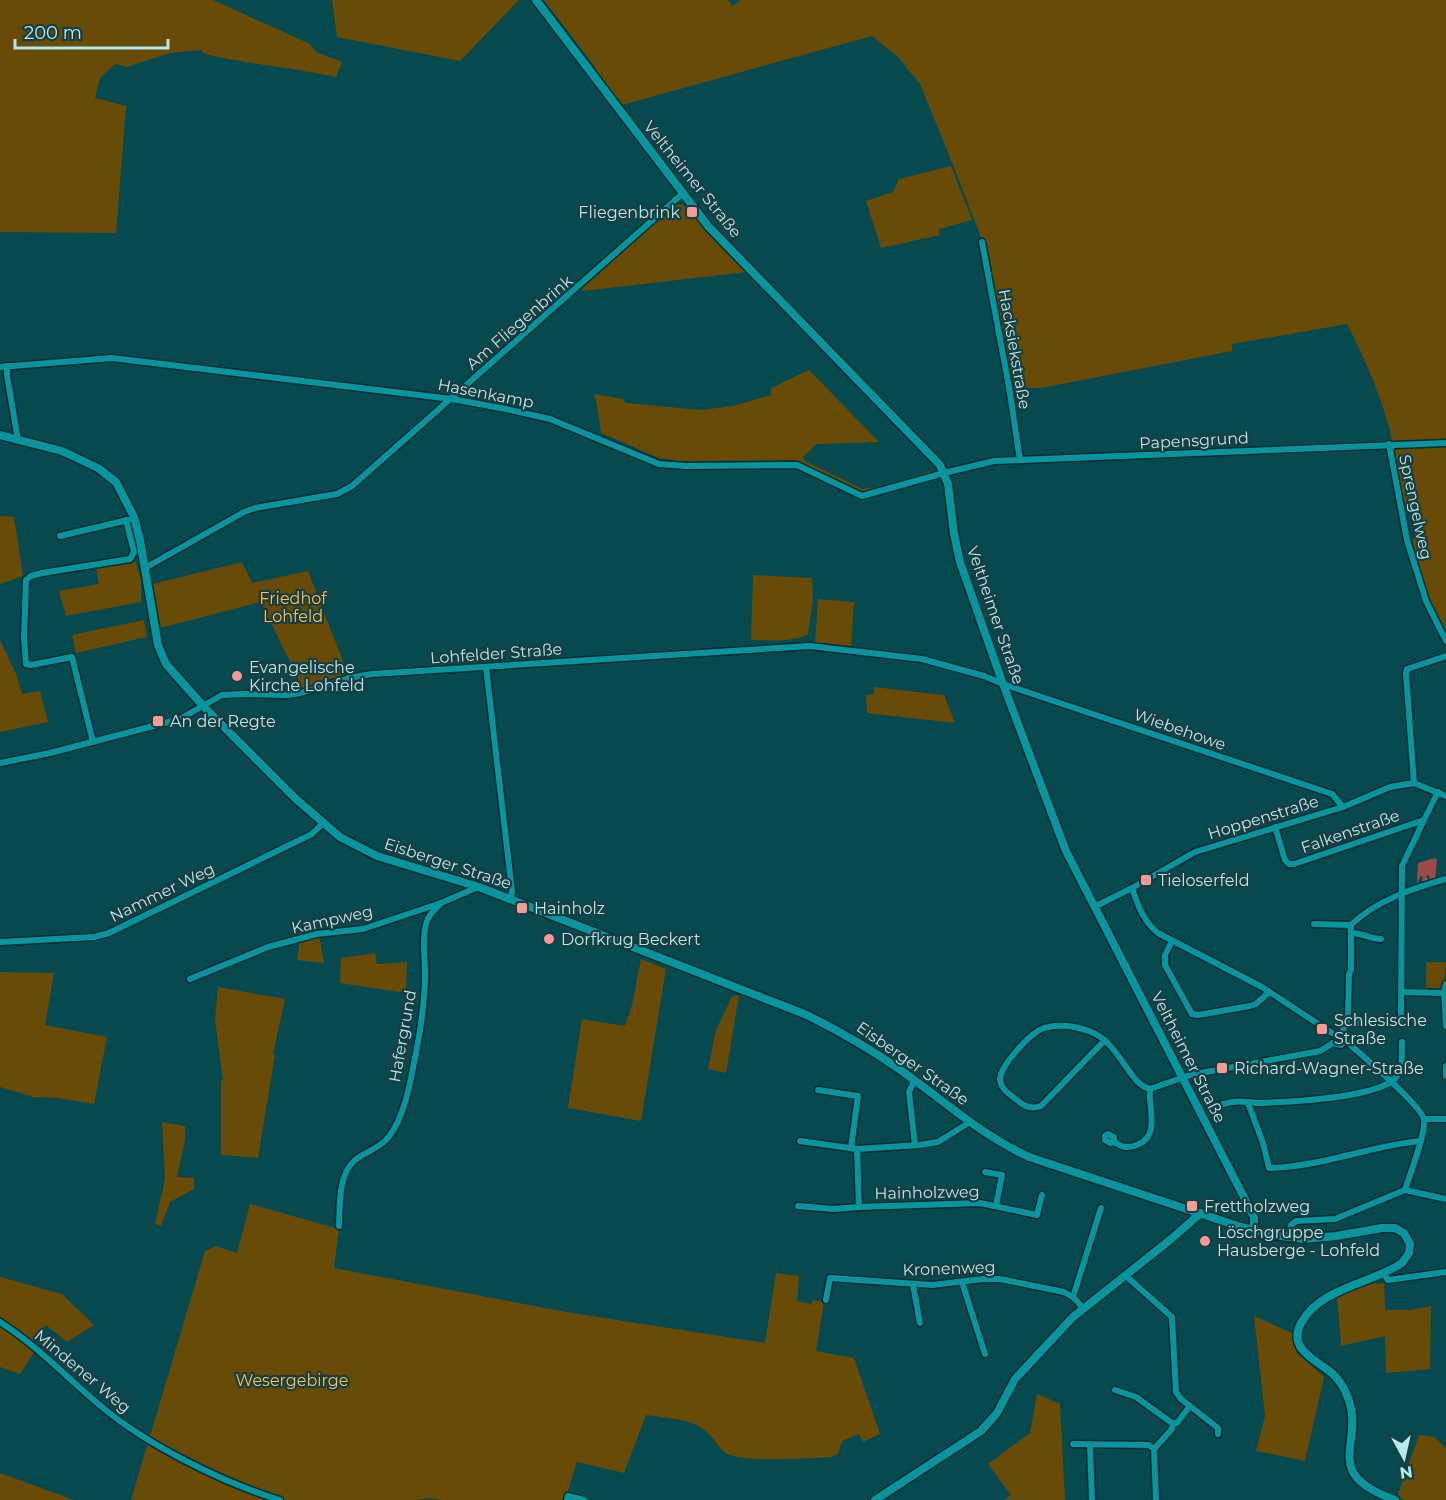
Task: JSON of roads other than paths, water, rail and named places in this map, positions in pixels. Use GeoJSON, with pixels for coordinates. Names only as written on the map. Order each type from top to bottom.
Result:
{"type":"FeatureCollection","features":[{"type":"Feature","properties":{"kind":"main road","name":"Veltheimer Straße"},"geometry":{"type":"LineString","coordinates":[[536,0],[708,226],[931,455],[944,473],[948,484],[957,550],[1003,684],[1066,851],[1250,1209],[1254,1218],[1254,1230]]}},
{"type":"Feature","properties":{"kind":"main road","name":"Eisberger Straße"},"geometry":{"type":"LineString","coordinates":[[0,435],[62,450],[98,468],[116,482],[145,568],[158,645],[166,664],[204,707],[322,824],[340,837],[377,856],[479,887],[807,1015],[853,1038],[970,1122],[1006,1146],[1029,1156],[1254,1230],[1288,1238],[1318,1238],[1382,1228],[1400,1230],[1409,1239],[1409,1253],[1402,1263],[1383,1273]]}},
{"type":"Feature","properties":{"kind":"main road"},"geometry":{"type":"LineString","coordinates":[[875,1500],[981,1431],[997,1413],[1015,1379],[1083,1308],[1126,1276],[1201,1213]]}},
{"type":"Feature","properties":{"kind":"main road"},"geometry":{"type":"LineString","coordinates":[[1383,1273],[1355,1284],[1318,1305],[1302,1321],[1298,1337],[1300,1347],[1306,1355],[1332,1374],[1344,1389],[1352,1415],[1349,1447],[1350,1462],[1356,1476],[1373,1496],[1395,1500]]}},
{"type":"Feature","properties":{"kind":"street","name":"Am Fliegenbrink"},"geometry":{"type":"LineString","coordinates":[[145,568],[244,512],[255,508],[337,494],[352,486],[682,194]]}},
{"type":"Feature","properties":{"kind":"street","name":"Hacksiekstraße"},"geometry":{"type":"LineString","coordinates":[[982,242],[1020,460]]}},
{"type":"Feature","properties":{"kind":"street","name":"Hasenkamp"},"geometry":{"type":"LineString","coordinates":[[18,440],[4,366],[112,358],[452,399],[550,419],[658,464],[797,465],[862,496],[944,473]]}},
{"type":"Feature","properties":{"kind":"street","name":"Papensgrund"},"geometry":{"type":"LineString","coordinates":[[944,473],[994,461],[1446,443]]}},
{"type":"Feature","properties":{"kind":"street","name":"Sprengelweg"},"geometry":{"type":"LineString","coordinates":[[1389,444],[1407,540],[1426,601],[1446,641]]}},
{"type":"Feature","properties":{"kind":"street"},"geometry":{"type":"LineString","coordinates":[[60,536],[130,519],[134,552],[130,559],[42,573],[26,580],[24,638],[26,664],[72,657],[93,742]]}},
{"type":"Feature","properties":{"kind":"street","name":"Lohfelder Straße"},"geometry":{"type":"LineString","coordinates":[[0,763],[180,719],[222,695],[287,695],[372,674],[810,646],[922,659],[984,676],[1003,684]]}},
{"type":"Feature","properties":{"kind":"street"},"geometry":{"type":"LineString","coordinates":[[1446,656],[1407,669],[1406,673],[1414,783],[1446,796]]}},
{"type":"Feature","properties":{"kind":"street"},"geometry":{"type":"LineString","coordinates":[[486,667],[512,891],[511,899]]}},
{"type":"Feature","properties":{"kind":"street","name":"Wiebehowe"},"geometry":{"type":"LineString","coordinates":[[1003,684],[1332,794],[1343,807]]}},
{"type":"Feature","properties":{"kind":"street","name":"Hoppenstraße"},"geometry":{"type":"LineString","coordinates":[[1094,907],[1195,852],[1343,807],[1390,788],[1414,783]]}},
{"type":"Feature","properties":{"kind":"street","name":"Falkenstraße"},"geometry":{"type":"LineString","coordinates":[[1402,895],[1402,866],[1438,792]]}},
{"type":"Feature","properties":{"kind":"street","name":"Falkenstraße"},"geometry":{"type":"LineString","coordinates":[[1275,827],[1285,860],[1289,864],[1294,864],[1424,820]]}},
{"type":"Feature","properties":{"kind":"street","name":"Nammer Weg"},"geometry":{"type":"LineString","coordinates":[[0,942],[94,937],[109,933],[312,834],[322,824]]}},
{"type":"Feature","properties":{"kind":"street"},"geometry":{"type":"LineString","coordinates":[[1343,1030],[1347,1023],[1351,929],[1364,912],[1446,879]]}},
{"type":"Feature","properties":{"kind":"street","name":"Kampweg"},"geometry":{"type":"LineString","coordinates":[[190,979],[268,947],[317,934],[363,929],[441,903],[479,887]]}},
{"type":"Feature","properties":{"kind":"street"},"geometry":{"type":"LineString","coordinates":[[1132,888],[1150,927],[1269,992],[1332,1033]]}},
{"type":"Feature","properties":{"kind":"street"},"geometry":{"type":"LineString","coordinates":[[1347,1023],[1399,1021],[1402,992],[1402,895]]}},
{"type":"Feature","properties":{"kind":"street","name":"Hafergrund"},"geometry":{"type":"LineString","coordinates":[[339,1226],[342,1190],[348,1169],[356,1159],[385,1142],[395,1127],[405,1097],[414,1067],[423,1006],[425,928],[428,918],[441,903]]}},
{"type":"Feature","properties":{"kind":"street"},"geometry":{"type":"LineString","coordinates":[[1314,924],[1351,929],[1372,939],[1381,939]]}},
{"type":"Feature","properties":{"kind":"street"},"geometry":{"type":"LineString","coordinates":[[1172,941],[1165,955],[1165,964],[1192,1014],[1198,1015],[1250,1006],[1256,1004],[1269,992]]}},
{"type":"Feature","properties":{"kind":"street"},"geometry":{"type":"LineString","coordinates":[[1446,984],[1444,993],[1446,1026]]}},
{"type":"Feature","properties":{"kind":"street"},"geometry":{"type":"LineString","coordinates":[[1402,992],[1444,993]]}},
{"type":"Feature","properties":{"kind":"street"},"geometry":{"type":"LineString","coordinates":[[1105,1040],[1041,1106],[1035,1108],[1025,1106],[1001,1085],[1000,1076],[1003,1070],[1027,1038],[1045,1028],[1056,1026],[1079,1028],[1105,1040],[1139,1084],[1150,1089],[1201,1073],[1320,1051],[1333,1043],[1341,1045],[1346,1041],[1347,1035],[1343,1030],[1338,1029],[1332,1033],[1330,1038],[1333,1043]]}},
{"type":"Feature","properties":{"kind":"street"},"geometry":{"type":"LineString","coordinates":[[1346,1041],[1391,1082],[1416,1107],[1424,1119],[1420,1141],[1405,1190]]}},
{"type":"Feature","properties":{"kind":"street"},"geometry":{"type":"LineString","coordinates":[[1201,1073],[1210,1106],[1215,1107],[1232,1102],[1279,1103],[1335,1097],[1391,1082],[1401,1069],[1402,1042]]}},
{"type":"Feature","properties":{"kind":"street"},"geometry":{"type":"LineString","coordinates":[[1446,1066],[1446,1076]]}},
{"type":"Feature","properties":{"kind":"street"},"geometry":{"type":"LineString","coordinates":[[914,1081],[909,1092],[915,1145]]}},
{"type":"Feature","properties":{"kind":"street"},"geometry":{"type":"LineString","coordinates":[[1114,1142],[1122,1148],[1133,1147],[1147,1138],[1153,1121],[1149,1106],[1150,1089]]}},
{"type":"Feature","properties":{"kind":"street","name":"Hainholzweg"},"geometry":{"type":"LineString","coordinates":[[818,1090],[858,1096],[854,1148],[859,1207]]}},
{"type":"Feature","properties":{"kind":"street"},"geometry":{"type":"LineString","coordinates":[[1248,1103],[1263,1143],[1269,1168],[1310,1163],[1395,1144],[1420,1141]]}},
{"type":"Feature","properties":{"kind":"street"},"geometry":{"type":"LineString","coordinates":[[1424,1119],[1446,1119]]}},
{"type":"Feature","properties":{"kind":"street"},"geometry":{"type":"LineString","coordinates":[[800,1141],[854,1148],[915,1145],[938,1142],[970,1122]]}},
{"type":"Feature","properties":{"kind":"street","name":"Hainholzweg"},"geometry":{"type":"LineString","coordinates":[[985,1172],[1002,1175],[996,1206]]}},
{"type":"Feature","properties":{"kind":"street"},"geometry":{"type":"LineString","coordinates":[[1288,1238],[1291,1225],[1296,1221],[1335,1219],[1405,1190],[1446,1199]]}},
{"type":"Feature","properties":{"kind":"street","name":"Hainholzweg"},"geometry":{"type":"LineString","coordinates":[[798,1206],[833,1209],[981,1203],[1037,1215],[1042,1195]]}},
{"type":"Feature","properties":{"kind":"street"},"geometry":{"type":"LineString","coordinates":[[1083,1308],[1073,1297],[1101,1208]]}},
{"type":"Feature","properties":{"kind":"street"},"geometry":{"type":"LineString","coordinates":[[1383,1273],[1388,1280],[1446,1272]]}},
{"type":"Feature","properties":{"kind":"street"},"geometry":{"type":"LineString","coordinates":[[1126,1276],[1172,1317],[1176,1392],[1218,1428],[1218,1434]]}},
{"type":"Feature","properties":{"kind":"street","name":"Kronenweg"},"geometry":{"type":"LineString","coordinates":[[826,1300],[830,1278],[913,1285],[1000,1279],[1064,1292],[1073,1297]]}},
{"type":"Feature","properties":{"kind":"street"},"geometry":{"type":"LineString","coordinates":[[962,1282],[985,1354]]}},
{"type":"Feature","properties":{"kind":"street"},"geometry":{"type":"LineString","coordinates":[[913,1285],[920,1323]]}},
{"type":"Feature","properties":{"kind":"street","name":"Mindener Weg"},"geometry":{"type":"LineString","coordinates":[[0,1322],[36,1347],[103,1408],[146,1438],[252,1491],[280,1500]]}},
{"type":"Feature","properties":{"kind":"street"},"geometry":{"type":"LineString","coordinates":[[1115,1390],[1136,1397],[1173,1424]]}},
{"type":"Feature","properties":{"kind":"street"},"geometry":{"type":"LineString","coordinates":[[1155,1500],[1154,1449],[1190,1406]]}},
{"type":"Feature","properties":{"kind":"street"},"geometry":{"type":"LineString","coordinates":[[1073,1444],[1149,1445],[1154,1449]]}},
{"type":"Feature","properties":{"kind":"street"},"geometry":{"type":"LineString","coordinates":[[1090,1445],[1092,1500]]}},
{"type":"Feature","properties":{"kind":"street"},"geometry":{"type":"LineString","coordinates":[[567,1500],[568,1496],[584,1500]]}},
{"type":"Feature","properties":{"kind":"place","name":"Fliegenbrink"},"geometry":{"type":"Point","coordinates":[692,212]}},
{"type":"Feature","properties":{"kind":"place","name":"Evangelische Kirche Lohfeld"},"geometry":{"type":"Point","coordinates":[237,676]}},
{"type":"Feature","properties":{"kind":"place","name":"An der Regte"},"geometry":{"type":"Point","coordinates":[158,721]}},
{"type":"Feature","properties":{"kind":"place","name":"Tieloserfeld"},"geometry":{"type":"Point","coordinates":[1146,880]}},
{"type":"Feature","properties":{"kind":"place","name":"Hainholz"},"geometry":{"type":"Point","coordinates":[522,908]}},
{"type":"Feature","properties":{"kind":"place","name":"Dorfkrug Beckert"},"geometry":{"type":"Point","coordinates":[549,939]}},
{"type":"Feature","properties":{"kind":"place","name":"Schlesische Straße"},"geometry":{"type":"Point","coordinates":[1322,1029]}},
{"type":"Feature","properties":{"kind":"place","name":"Richard-Wagner-Straße"},"geometry":{"type":"Point","coordinates":[1222,1068]}},
{"type":"Feature","properties":{"kind":"place","name":"Frettholzweg"},"geometry":{"type":"Point","coordinates":[1192,1206]}},
{"type":"Feature","properties":{"kind":"place","name":"Löschgruppe Hausberge - Lohfeld"},"geometry":{"type":"Point","coordinates":[1205,1241]}},
{"type":"Feature","properties":{"kind":"park label","name":"Friedhof Lohfeld"},"geometry":{"type":"Point","coordinates":[293,607]}},
{"type":"Feature","properties":{"kind":"park label","name":"Wesergebirge"},"geometry":{"type":"Point","coordinates":[292,1380]}}]}
